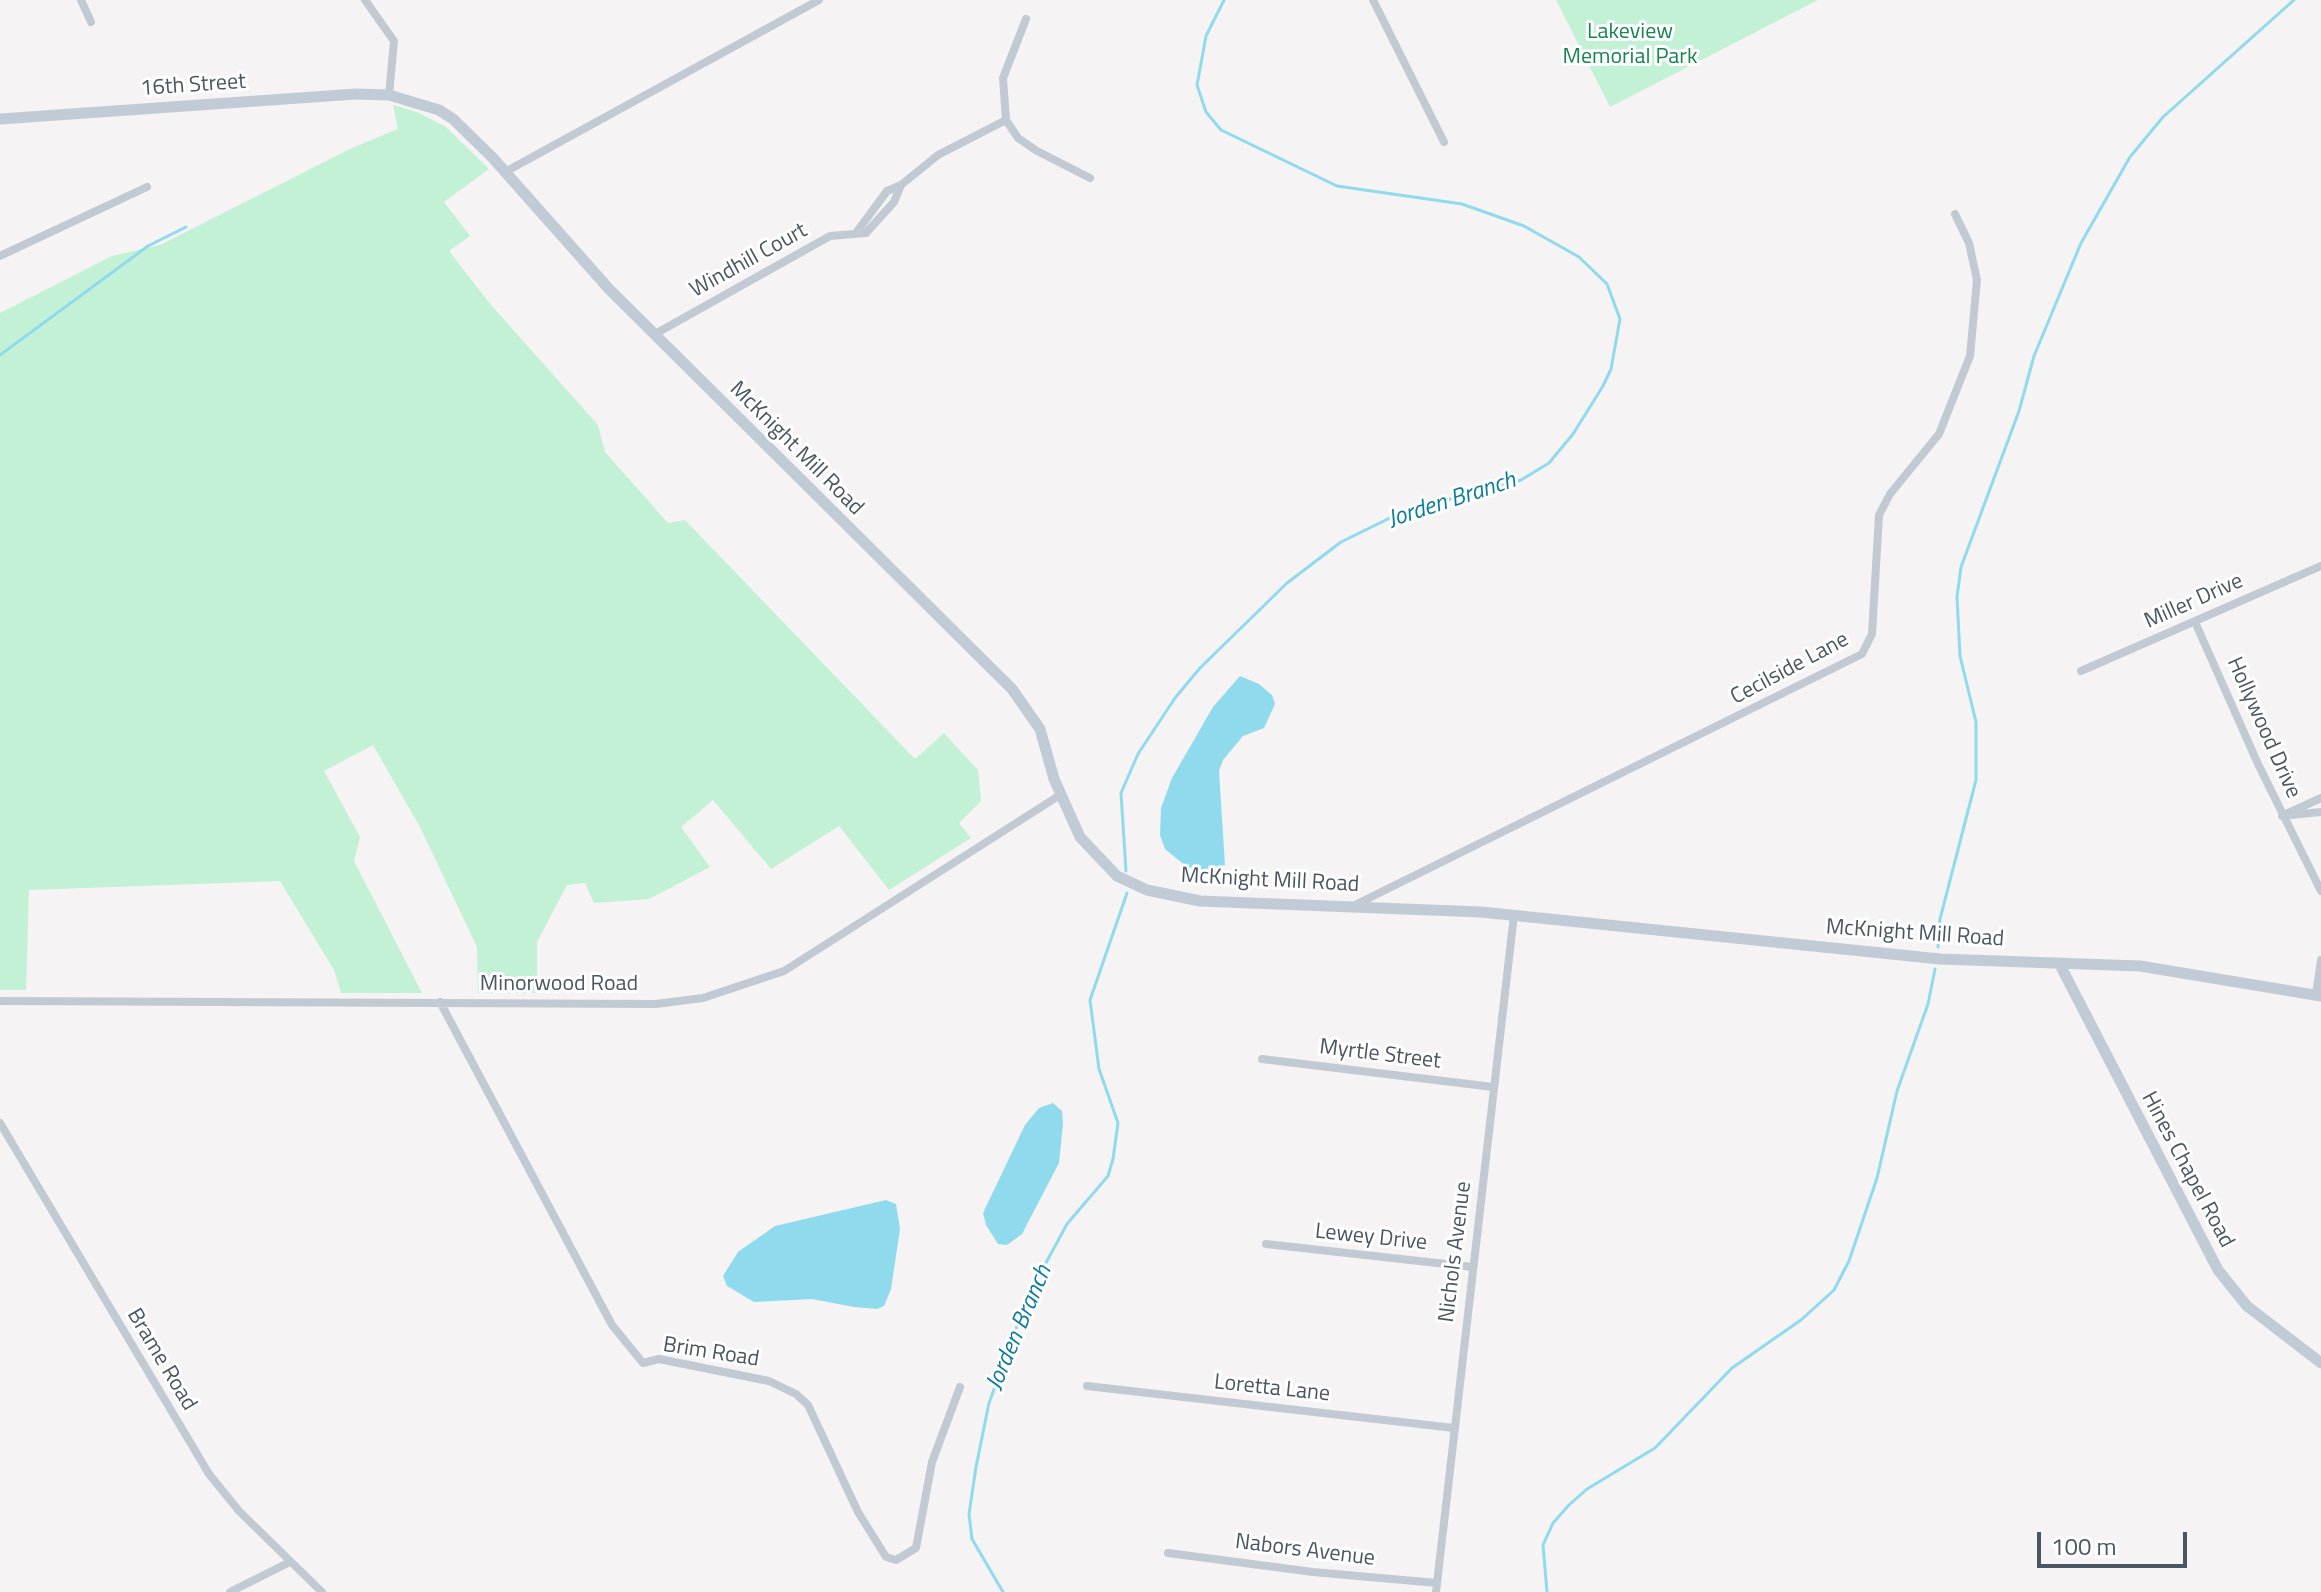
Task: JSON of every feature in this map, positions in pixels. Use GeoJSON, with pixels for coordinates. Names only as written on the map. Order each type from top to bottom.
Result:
{"type":"FeatureCollection","features":[{"type":"Feature","properties":{"kind":"street"},"geometry":{"type":"LineString","coordinates":[[81,0],[91,22]]}},
{"type":"Feature","properties":{"kind":"street"},"geometry":{"type":"LineString","coordinates":[[365,0],[394,41],[389,95]]}},
{"type":"Feature","properties":{"kind":"street"},"geometry":{"type":"LineString","coordinates":[[505,172],[819,0]]}},
{"type":"Feature","properties":{"kind":"street"},"geometry":{"type":"LineString","coordinates":[[1373,0],[1444,142]]}},
{"type":"Feature","properties":{"kind":"street"},"geometry":{"type":"LineString","coordinates":[[1026,19],[1003,78],[1006,120],[1018,138],[1029,146],[1060,165],[1090,178]]}},
{"type":"Feature","properties":{"kind":"street","name":"16th Street"},"geometry":{"type":"LineString","coordinates":[[0,119],[332,95],[389,95]]}},
{"type":"Feature","properties":{"kind":"street","name":"McKnight Mill Road"},"geometry":{"type":"LineString","coordinates":[[389,95],[439,110],[453,119],[505,172],[557,234],[655,334],[1012,689],[1040,729],[1060,795],[1074,827],[1093,854],[1117,876],[1147,890],[1200,901],[1514,915],[1925,958],[2140,966],[2319,995]]}},
{"type":"Feature","properties":{"kind":"street","name":"Windhill Court"},"geometry":{"type":"LineString","coordinates":[[655,334],[830,236],[861,233],[887,191],[901,185],[938,155],[1006,120]]}},
{"type":"Feature","properties":{"kind":"street"},"geometry":{"type":"LineString","coordinates":[[0,256],[147,187]]}},
{"type":"Feature","properties":{"kind":"street","name":"Cecilside Lane"},"geometry":{"type":"LineString","coordinates":[[1354,906],[1862,654],[1872,634],[1879,515],[1890,494],[1939,434],[1970,356],[1977,280],[1969,243],[1955,214]]}},
{"type":"Feature","properties":{"kind":"street","name":"Miller Drive"},"geometry":{"type":"LineString","coordinates":[[2081,671],[2321,566]]}},
{"type":"Feature","properties":{"kind":"street","name":"Hollywood Drive"},"geometry":{"type":"LineString","coordinates":[[2195,622],[2282,816],[2321,891]]}},
{"type":"Feature","properties":{"kind":"street","name":"Minorwood Road"},"geometry":{"type":"LineString","coordinates":[[0,1001],[656,1004],[703,998],[749,986],[807,958],[1060,795]]}},
{"type":"Feature","properties":{"kind":"street"},"geometry":{"type":"LineString","coordinates":[[2282,816],[2321,798]]}},
{"type":"Feature","properties":{"kind":"street"},"geometry":{"type":"LineString","coordinates":[[2282,816],[2321,812]]}},
{"type":"Feature","properties":{"kind":"street","name":"Nichols Avenue"},"geometry":{"type":"LineString","coordinates":[[1436,1588],[1514,915]]}},
{"type":"Feature","properties":{"kind":"street"},"geometry":{"type":"LineString","coordinates":[[2319,995],[2321,960]]}},
{"type":"Feature","properties":{"kind":"street","name":"Hines Chapel Road"},"geometry":{"type":"LineString","coordinates":[[2059,963],[2218,1270],[2247,1306],[2321,1363]]}},
{"type":"Feature","properties":{"kind":"street","name":"Brim Road"},"geometry":{"type":"LineString","coordinates":[[440,1002],[612,1325],[627,1344],[643,1363],[659,1359],[769,1381],[796,1394],[808,1405],[858,1512],[886,1557],[896,1560],[916,1548],[932,1462],[960,1387]]}},
{"type":"Feature","properties":{"kind":"street","name":"Myrtle Street"},"geometry":{"type":"LineString","coordinates":[[1262,1059],[1493,1087]]}},
{"type":"Feature","properties":{"kind":"street","name":"Brame Road"},"geometry":{"type":"LineString","coordinates":[[0,1123],[209,1474],[239,1511],[322,1592]]}},
{"type":"Feature","properties":{"kind":"street","name":"Lewey Drive"},"geometry":{"type":"LineString","coordinates":[[1266,1244],[1473,1267]]}},
{"type":"Feature","properties":{"kind":"street","name":"Loretta Lane"},"geometry":{"type":"LineString","coordinates":[[1087,1386],[1454,1428]]}},
{"type":"Feature","properties":{"kind":"street","name":"Nabors Avenue"},"geometry":{"type":"LineString","coordinates":[[1168,1553],[1436,1588]]}},
{"type":"Feature","properties":{"kind":"street"},"geometry":{"type":"LineString","coordinates":[[230,1592],[290,1562]]}},
{"type":"Feature","properties":{"kind":"green space","name":"Lakeview Memorial Park"},"geometry":{"type":"Polygon","coordinates":[[[1556,0],[1818,0],[1610,107],[1556,0]]]}},
{"type":"Feature","properties":{"kind":"green space"},"geometry":{"type":"Polygon","coordinates":[[[393,105],[417,112],[446,127],[489,169],[444,202],[470,236],[449,251],[491,305],[598,425],[605,452],[668,523],[685,520],[915,759],[944,733],[978,770],[981,801],[959,823],[971,838],[889,890],[839,826],[771,869],[713,800],[681,827],[710,867],[649,899],[594,903],[585,883],[567,885],[537,942],[537,993],[478,993],[477,947],[420,827],[373,745],[324,771],[360,837],[354,861],[422,993],[341,993],[334,970],[280,881],[29,890],[26,990],[0,990],[0,313],[112,256],[160,245],[352,148],[398,129],[393,105]]]}},
{"type":"Feature","properties":{"kind":"water"},"geometry":{"type":"Polygon","coordinates":[[[1240,676],[1259,684],[1272,695],[1275,704],[1264,728],[1243,736],[1223,760],[1219,771],[1225,865],[1200,870],[1187,867],[1165,849],[1160,835],[1161,808],[1172,778],[1213,707],[1240,676]]]}},
{"type":"Feature","properties":{"kind":"water"},"geometry":{"type":"Polygon","coordinates":[[[1053,1103],[1062,1111],[1059,1163],[1022,1234],[1007,1245],[998,1244],[986,1225],[983,1213],[1025,1125],[1039,1108],[1053,1103]]]}},
{"type":"Feature","properties":{"kind":"water"},"geometry":{"type":"Polygon","coordinates":[[[886,1200],[896,1204],[900,1229],[891,1289],[884,1306],[877,1309],[854,1307],[812,1299],[754,1302],[727,1286],[723,1276],[738,1252],[775,1226],[886,1200]]]}},
{"type":"Feature","properties":{"kind":"waterway","name":"Jorden Branch"},"geometry":{"type":"LineString","coordinates":[[1126,871],[1121,793],[1138,754],[1175,698],[1200,668],[1287,583],[1341,542],[1400,513],[1521,480],[1549,463],[1573,434],[1603,386],[1611,369],[1620,319],[1607,284],[1579,257],[1524,226],[1462,204],[1337,186],[1221,130],[1206,112],[1197,85],[1206,36],[1224,0]]}},
{"type":"Feature","properties":{"kind":"waterway"},"geometry":{"type":"LineString","coordinates":[[1938,947],[1940,919],[1976,780],[1976,722],[1960,656],[1957,597],[1961,567],[2019,411],[2034,356],[2081,243],[2130,157],[2163,117],[2294,0]]}},
{"type":"Feature","properties":{"kind":"waterway"},"geometry":{"type":"LineString","coordinates":[[0,355],[148,246],[186,227]]}},
{"type":"Feature","properties":{"kind":"waterway","name":"Jorden Branch"},"geometry":{"type":"LineString","coordinates":[[1003,1592],[972,1539],[969,1514],[976,1467],[989,1403],[1028,1296],[1067,1224],[1108,1176],[1113,1159],[1118,1123],[1099,1069],[1090,1000],[1127,893]]}},
{"type":"Feature","properties":{"kind":"waterway"},"geometry":{"type":"LineString","coordinates":[[1547,1592],[1543,1545],[1553,1523],[1569,1505],[1587,1489],[1655,1448],[1732,1368],[1801,1320],[1834,1290],[1849,1261],[1877,1178],[1897,1091],[1928,1004],[1935,969]]}}]}
